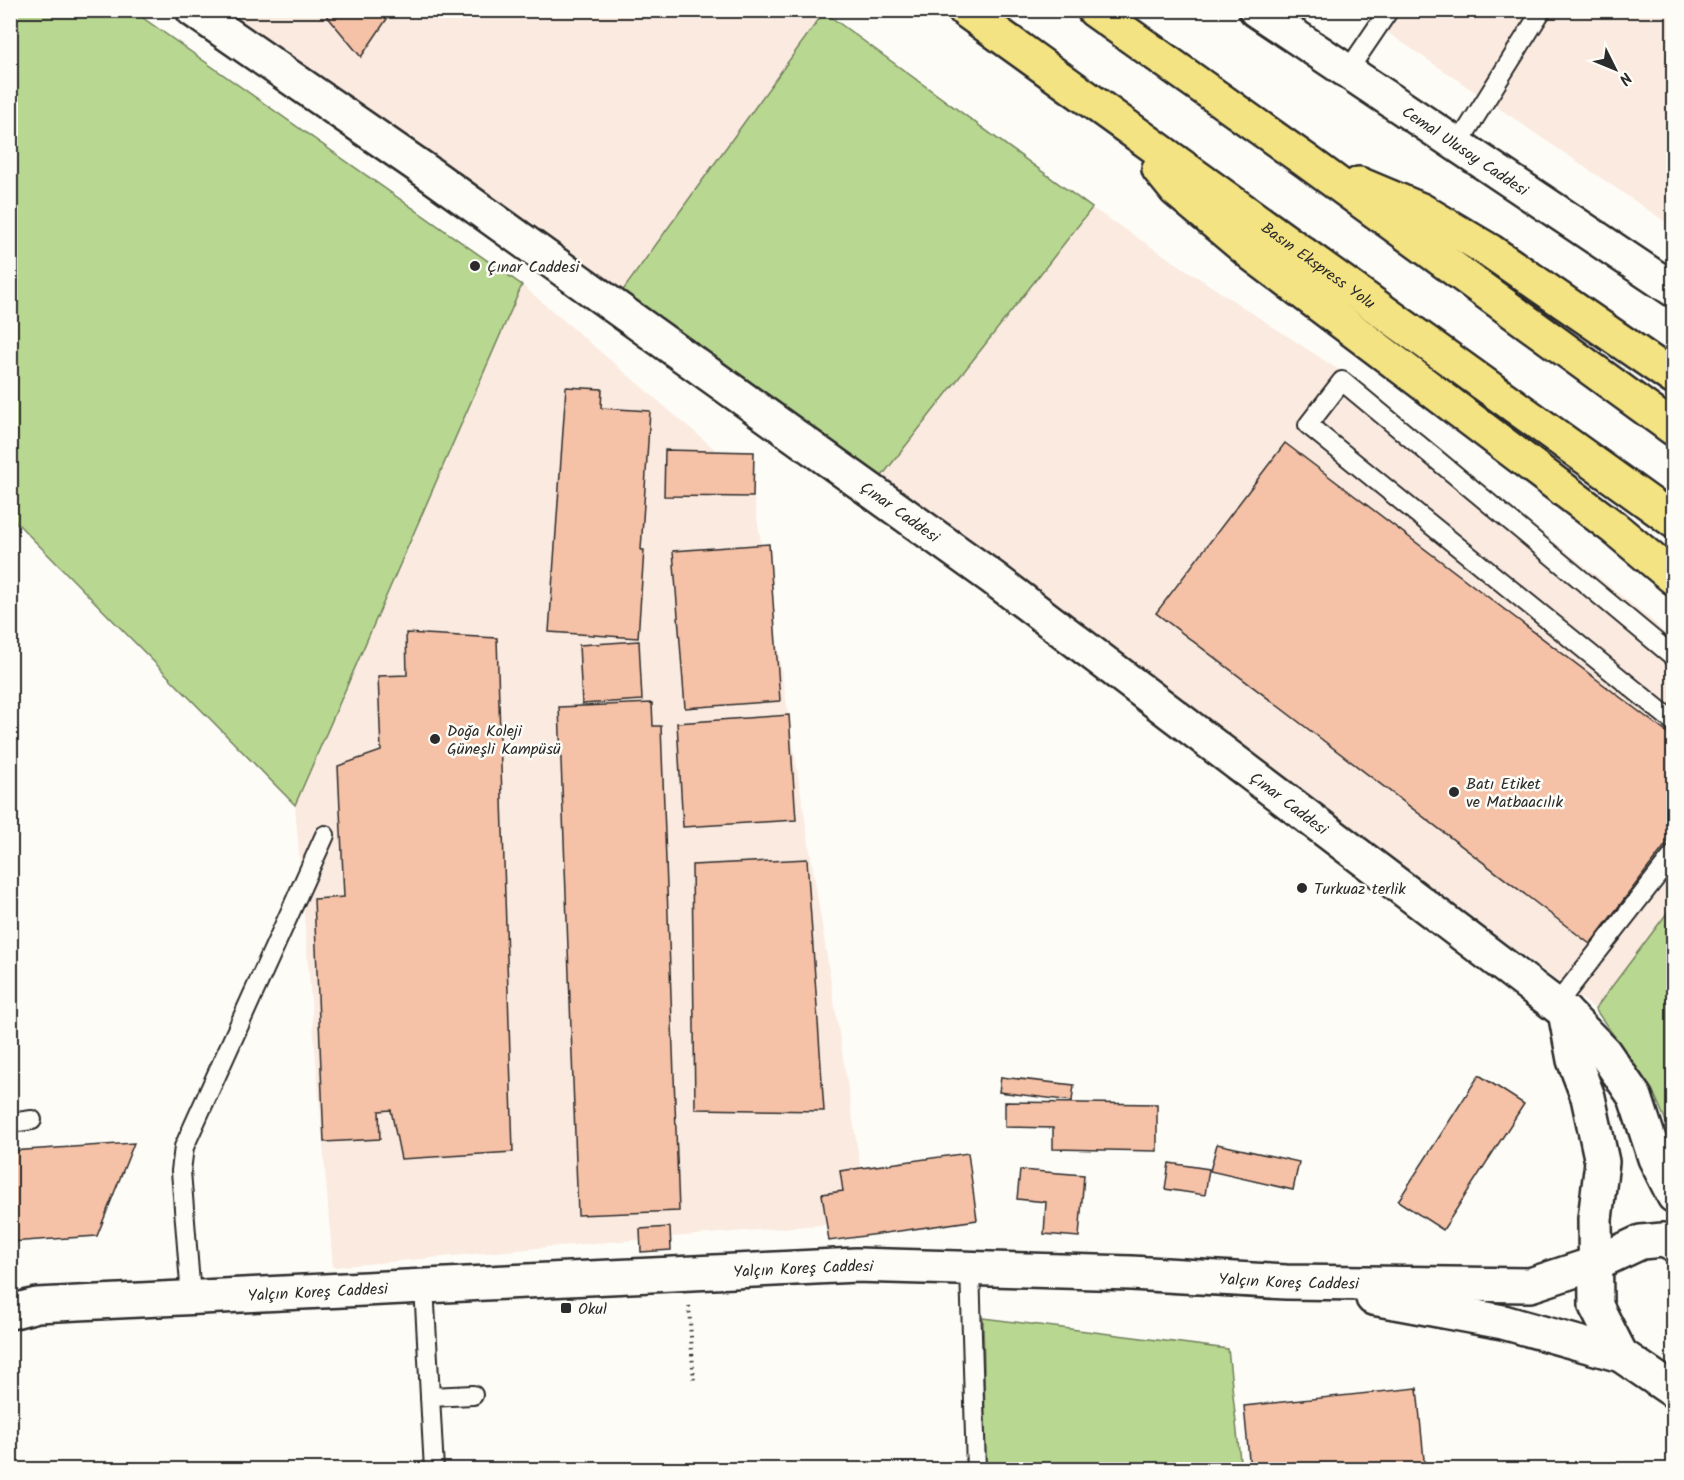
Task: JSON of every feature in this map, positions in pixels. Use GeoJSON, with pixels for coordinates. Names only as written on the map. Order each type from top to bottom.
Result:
{"type":"FeatureCollection","features":[{"type":"Feature","properties":{"kind":"highway","name":"Basın Ekspress Yolu"},"geometry":{"type":"LineString","coordinates":[[965,10],[1674,521]]}},
{"type":"Feature","properties":{"kind":"highway"},"geometry":{"type":"LineString","coordinates":[[1094,10],[1305,160],[1674,429]]}},
{"type":"Feature","properties":{"kind":"highway"},"geometry":{"type":"LineString","coordinates":[[1131,131],[1176,190],[1252,254],[1613,527],[1674,578]]}},
{"type":"Feature","properties":{"kind":"highway"},"geometry":{"type":"LineString","coordinates":[[1305,160],[1421,210],[1490,250],[1674,378]]}},
{"type":"Feature","properties":{"kind":"highway"},"geometry":{"type":"LineString","coordinates":[[1613,527],[1674,587]]}},
{"type":"Feature","properties":{"kind":"main road","name":"Çınar Caddesi"},"geometry":{"type":"LineString","coordinates":[[193,10],[423,169],[993,578],[1561,1009],[1604,1053],[1635,1097],[1655,1158],[1674,1196]]}},
{"type":"Feature","properties":{"kind":"main road","name":"Cemal Ulusoy Caddesi"},"geometry":{"type":"LineString","coordinates":[[1275,16],[1347,72],[1674,290]]}},
{"type":"Feature","properties":{"kind":"main road"},"geometry":{"type":"LineString","coordinates":[[1561,1009],[1574,1060],[1588,1097],[1602,1162],[1594,1219],[1596,1306],[1621,1355]]}},
{"type":"Feature","properties":{"kind":"main road","name":"Yalçın Koreş Caddesi"},"geometry":{"type":"LineString","coordinates":[[10,1312],[37,1305],[856,1264],[1131,1273],[1286,1282],[1530,1285],[1594,1264],[1641,1242],[1663,1240],[1674,1245]]}},
{"type":"Feature","properties":{"kind":"main road"},"geometry":{"type":"LineString","coordinates":[[1286,1282],[1503,1323],[1621,1355],[1674,1391]]}},
{"type":"Feature","properties":{"kind":"lane"},"geometry":{"type":"LineString","coordinates":[[1347,72],[1389,10]]}},
{"type":"Feature","properties":{"kind":"lane"},"geometry":{"type":"LineString","coordinates":[[1457,146],[1542,10]]}},
{"type":"Feature","properties":{"kind":"lane"},"geometry":{"type":"LineString","coordinates":[[1674,657],[1342,381],[1308,425],[1674,722]]}},
{"type":"Feature","properties":{"kind":"lane"},"geometry":{"type":"LineString","coordinates":[[191,1297],[181,1171],[184,1147],[325,835]]}},
{"type":"Feature","properties":{"kind":"lane"},"geometry":{"type":"LineString","coordinates":[[1561,1009],[1674,854]]}},
{"type":"Feature","properties":{"kind":"lane"},"geometry":{"type":"LineString","coordinates":[[10,1123],[32,1120]]}},
{"type":"Feature","properties":{"kind":"lane"},"geometry":{"type":"LineString","coordinates":[[970,1268],[976,1470]]}},
{"type":"Feature","properties":{"kind":"lane"},"geometry":{"type":"LineString","coordinates":[[424,1286],[434,1470]]}},
{"type":"Feature","properties":{"kind":"lane"},"geometry":{"type":"LineString","coordinates":[[430,1397],[473,1395]]}},
{"type":"Feature","properties":{"kind":"path"},"geometry":{"type":"LineString","coordinates":[[686,1273],[694,1383]]}},
{"type":"Feature","properties":{"kind":"shaded area"},"geometry":{"type":"Polygon","coordinates":[[[822,10],[824,12],[621,293],[227,11],[822,10]]]}},
{"type":"Feature","properties":{"kind":"shaded area"},"geometry":{"type":"Polygon","coordinates":[[[1356,11],[1673,11],[1673,227],[1356,11]]]}},
{"type":"Feature","properties":{"kind":"shaded area"},"geometry":{"type":"Polygon","coordinates":[[[1092,208],[1339,370],[1648,617],[1673,641],[1673,905],[1595,1009],[882,476],[1092,208]]]}},
{"type":"Feature","properties":{"kind":"shaded area"},"geometry":{"type":"Polygon","coordinates":[[[522,285],[751,480],[869,1221],[333,1267],[295,805],[522,285]]]}},
{"type":"Feature","properties":{"kind":"green space"},"geometry":{"type":"Polygon","coordinates":[[[10,11],[133,11],[522,285],[295,805],[11,517],[10,11]]]}},
{"type":"Feature","properties":{"kind":"green space"},"geometry":{"type":"Polygon","coordinates":[[[824,12],[1092,208],[882,476],[621,293],[824,12]]]}},
{"type":"Feature","properties":{"kind":"green space"},"geometry":{"type":"Polygon","coordinates":[[[1673,905],[1673,1138],[1653,1091],[1595,1009],[1673,905]]]}},
{"type":"Feature","properties":{"kind":"green space"},"geometry":{"type":"Polygon","coordinates":[[[983,1318],[1228,1349],[1241,1469],[986,1469],[983,1318]]]}},
{"type":"Feature","properties":{"kind":"building"},"geometry":{"type":"Polygon","coordinates":[[[322,10],[393,10],[361,57],[322,10]]]}},
{"type":"Feature","properties":{"kind":"building"},"geometry":{"type":"Polygon","coordinates":[[[566,387],[602,389],[601,408],[650,411],[638,638],[549,632],[566,387]]]}},
{"type":"Feature","properties":{"kind":"building"},"geometry":{"type":"Polygon","coordinates":[[[1285,443],[1674,738],[1674,834],[1590,944],[1156,613],[1285,443]]]}},
{"type":"Feature","properties":{"kind":"building"},"geometry":{"type":"Polygon","coordinates":[[[665,450],[754,452],[753,497],[664,496],[665,450]]]}},
{"type":"Feature","properties":{"kind":"building"},"geometry":{"type":"Polygon","coordinates":[[[769,544],[780,701],[685,708],[673,551],[769,544]]]}},
{"type":"Feature","properties":{"kind":"building"},"geometry":{"type":"Polygon","coordinates":[[[406,633],[497,638],[513,1152],[401,1159],[391,1110],[379,1111],[380,1139],[324,1142],[314,899],[344,897],[338,766],[381,751],[378,676],[407,675],[406,633]]]}},
{"type":"Feature","properties":{"kind":"building"},"geometry":{"type":"Polygon","coordinates":[[[639,641],[642,700],[582,704],[579,645],[639,641]]]}},
{"type":"Feature","properties":{"kind":"building"},"geometry":{"type":"Polygon","coordinates":[[[652,703],[653,726],[661,726],[679,1211],[578,1215],[559,707],[652,703]]]}},
{"type":"Feature","properties":{"kind":"building"},"geometry":{"type":"Polygon","coordinates":[[[789,715],[796,820],[683,827],[677,723],[789,715]]]}},
{"type":"Feature","properties":{"kind":"building"},"geometry":{"type":"Polygon","coordinates":[[[807,859],[824,1111],[695,1109],[692,865],[807,859]]]}},
{"type":"Feature","properties":{"kind":"building"},"geometry":{"type":"Polygon","coordinates":[[[1479,1075],[1524,1104],[1443,1230],[1398,1201],[1479,1075]]]}},
{"type":"Feature","properties":{"kind":"building"},"geometry":{"type":"Polygon","coordinates":[[[1001,1077],[1074,1085],[1072,1101],[999,1092],[1001,1077]]]}},
{"type":"Feature","properties":{"kind":"building"},"geometry":{"type":"Polygon","coordinates":[[[1005,1102],[1157,1104],[1157,1151],[1053,1149],[1053,1128],[1005,1127],[1005,1102]]]}},
{"type":"Feature","properties":{"kind":"building"},"geometry":{"type":"Polygon","coordinates":[[[134,1143],[97,1236],[10,1242],[10,1151],[134,1143]]]}},
{"type":"Feature","properties":{"kind":"building"},"geometry":{"type":"Polygon","coordinates":[[[1217,1144],[1299,1162],[1293,1190],[1210,1171],[1217,1144]]]}},
{"type":"Feature","properties":{"kind":"building"},"geometry":{"type":"Polygon","coordinates":[[[968,1153],[977,1220],[829,1241],[822,1194],[843,1191],[840,1171],[968,1153]]]}},
{"type":"Feature","properties":{"kind":"building"},"geometry":{"type":"Polygon","coordinates":[[[1169,1163],[1209,1169],[1205,1195],[1165,1189],[1169,1163]]]}},
{"type":"Feature","properties":{"kind":"building"},"geometry":{"type":"Polygon","coordinates":[[[1020,1170],[1084,1175],[1079,1237],[1044,1234],[1046,1202],[1017,1199],[1020,1170]]]}},
{"type":"Feature","properties":{"kind":"building"},"geometry":{"type":"Polygon","coordinates":[[[670,1227],[671,1250],[641,1252],[640,1229],[670,1227]]]}},
{"type":"Feature","properties":{"kind":"building"},"geometry":{"type":"Polygon","coordinates":[[[1417,1388],[1425,1470],[1250,1470],[1244,1406],[1417,1388]]]}},
{"type":"Feature","properties":{"kind":"place","name":"Çınar Caddesi"},"geometry":{"type":"Point","coordinates":[475,266]}},
{"type":"Feature","properties":{"kind":"place","name":"Doğa Koleji Güneşli Kampüsü"},"geometry":{"type":"Point","coordinates":[435,739]}},
{"type":"Feature","properties":{"kind":"place","name":"Batı Etiket ve Matbaacılık"},"geometry":{"type":"Point","coordinates":[1454,792]}},
{"type":"Feature","properties":{"kind":"place","name":"Turkuaz terlik"},"geometry":{"type":"Point","coordinates":[1302,888]}},
{"type":"Feature","properties":{"kind":"place","name":"Okul"},"geometry":{"type":"Point","coordinates":[566,1308]}}]}
